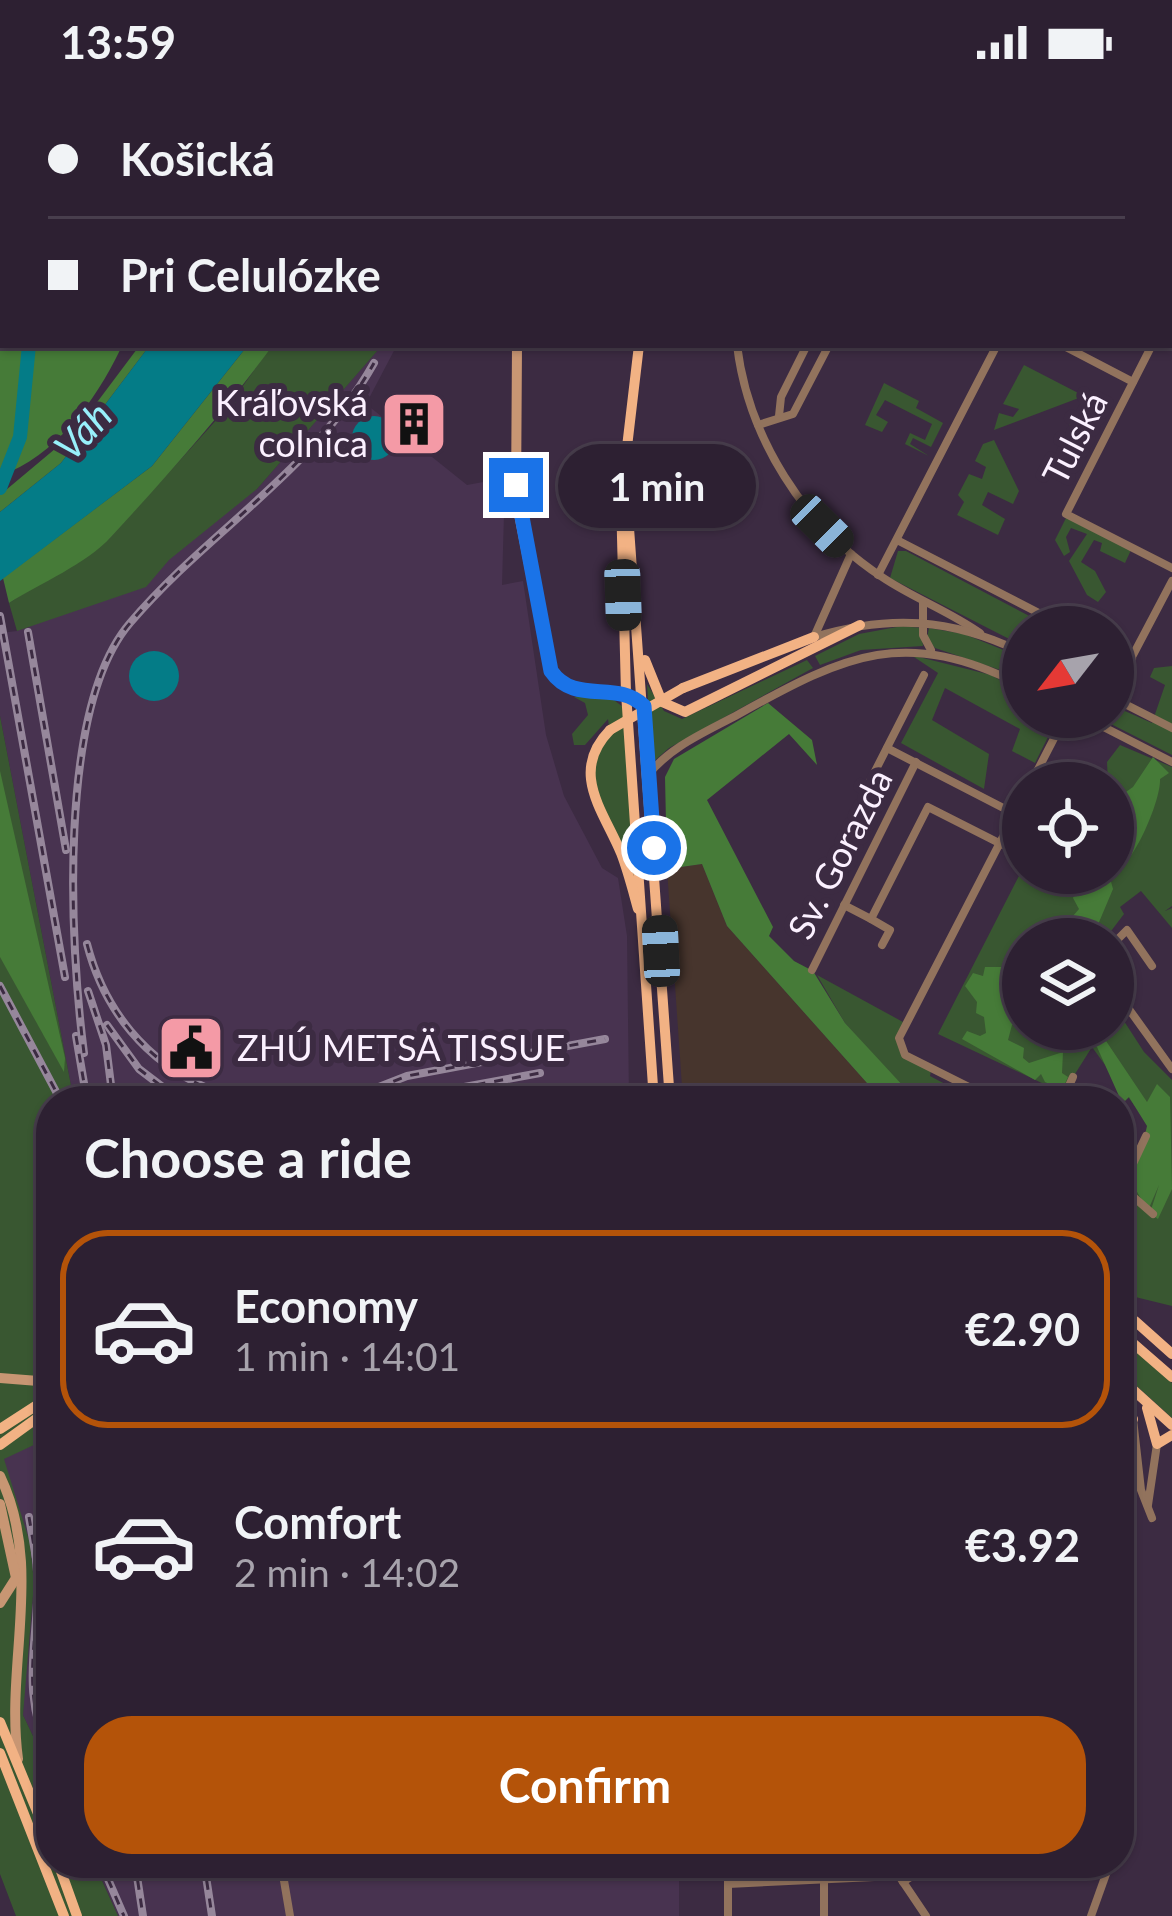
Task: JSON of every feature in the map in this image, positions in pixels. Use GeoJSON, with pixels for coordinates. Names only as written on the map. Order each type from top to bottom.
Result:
{"type":"FeatureCollection","features":[{"type":"Feature","properties":{"kind":"main road"},"geometry":{"type":"LineString","coordinates":[[517,348],[516,500],[548,665],[559,682],[575,690],[626,693],[644,706]]}},
{"type":"Feature","properties":{"kind":"main road"},"geometry":{"type":"LineString","coordinates":[[639,348],[624,477],[626,693],[653,1086]]}},
{"type":"Feature","properties":{"kind":"main road"},"geometry":{"type":"LineString","coordinates":[[624,477],[669,1086]]}},
{"type":"Feature","properties":{"kind":"main road"},"geometry":{"type":"LineString","coordinates":[[639,644],[662,702],[685,712],[860,625]]}},
{"type":"Feature","properties":{"kind":"main road"},"geometry":{"type":"LineString","coordinates":[[644,929],[621,854],[591,790],[592,757],[610,730],[682,688],[814,637]]}},
{"type":"Feature","properties":{"kind":"main road"},"geometry":{"type":"LineString","coordinates":[[1134,1322],[1144,1325],[1172,1354]]}},
{"type":"Feature","properties":{"kind":"main road"},"geometry":{"type":"LineString","coordinates":[[1134,1344],[1172,1378]]}},
{"type":"Feature","properties":{"kind":"main road"},"geometry":{"type":"LineString","coordinates":[[0,1378],[36,1381]]}},
{"type":"Feature","properties":{"kind":"main road"},"geometry":{"type":"LineString","coordinates":[[1134,1391],[1172,1425]]}},
{"type":"Feature","properties":{"kind":"main road"},"geometry":{"type":"LineString","coordinates":[[1143,1399],[1156,1444],[1172,1435]]}},
{"type":"Feature","properties":{"kind":"main road"},"geometry":{"type":"LineString","coordinates":[[0,1429],[36,1406]]}},
{"type":"Feature","properties":{"kind":"main road"},"geometry":{"type":"LineString","coordinates":[[0,1445],[36,1419]]}},
{"type":"Feature","properties":{"kind":"main road"},"geometry":{"type":"LineString","coordinates":[[0,1475],[16,1519],[24,1564],[13,1702],[20,1768]]}},
{"type":"Feature","properties":{"kind":"main road"},"geometry":{"type":"LineString","coordinates":[[0,1504],[16,1578],[0,1603]]}},
{"type":"Feature","properties":{"kind":"main road"},"geometry":{"type":"LineString","coordinates":[[0,1722],[36,1808]]}},
{"type":"Feature","properties":{"kind":"main road"},"geometry":{"type":"LineString","coordinates":[[0,1754],[36,1845]]}},
{"type":"Feature","properties":{"kind":"main road"},"geometry":{"type":"LineString","coordinates":[[49,1878],[64,1916]]}},
{"type":"Feature","properties":{"kind":"main road"},"geometry":{"type":"LineString","coordinates":[[63,1878],[77,1916]]}},
{"type":"Feature","properties":{"kind":"street"},"geometry":{"type":"LineString","coordinates":[[738,348],[758,425],[797,495],[851,554],[878,575],[1002,646]]}},
{"type":"Feature","properties":{"kind":"street"},"geometry":{"type":"LineString","coordinates":[[779,416],[781,397],[806,348]]}},
{"type":"Feature","properties":{"kind":"street"},"geometry":{"type":"LineString","coordinates":[[758,425],[793,414],[827,348]]}},
{"type":"Feature","properties":{"kind":"street"},"geometry":{"type":"LineString","coordinates":[[878,575],[996,348]]}},
{"type":"Feature","properties":{"kind":"street"},"geometry":{"type":"LineString","coordinates":[[1068,348],[1133,382]]}},
{"type":"Feature","properties":{"kind":"street","name":"Tulská"},"geometry":{"type":"LineString","coordinates":[[1150,348],[1066,514],[1172,568]]}},
{"type":"Feature","properties":{"kind":"street"},"geometry":{"type":"LineString","coordinates":[[897,540],[1025,606]]}},
{"type":"Feature","properties":{"kind":"street"},"geometry":{"type":"LineString","coordinates":[[814,637],[851,554]]}},
{"type":"Feature","properties":{"kind":"street"},"geometry":{"type":"LineString","coordinates":[[1134,655],[1172,581]]}},
{"type":"Feature","properties":{"kind":"street"},"geometry":{"type":"LineString","coordinates":[[922,600],[923,635],[932,652]]}},
{"type":"Feature","properties":{"kind":"street"},"geometry":{"type":"LineString","coordinates":[[814,637],[860,625],[925,621],[980,633]]}},
{"type":"Feature","properties":{"kind":"street"},"geometry":{"type":"LineString","coordinates":[[647,775],[672,750],[844,660],[887,651],[932,652],[1002,677]]}},
{"type":"Feature","properties":{"kind":"street"},"geometry":{"type":"LineString","coordinates":[[869,783],[924,675]]}},
{"type":"Feature","properties":{"kind":"street"},"geometry":{"type":"LineString","coordinates":[[1134,708],[1172,728]]}},
{"type":"Feature","properties":{"kind":"street"},"geometry":{"type":"LineString","coordinates":[[1128,738],[1172,762]]}},
{"type":"Feature","properties":{"kind":"street"},"geometry":{"type":"LineString","coordinates":[[887,748],[1002,807]]}},
{"type":"Feature","properties":{"kind":"street","name":"Sv. Gorazda"},"geometry":{"type":"LineString","coordinates":[[812,970],[916,762]]}},
{"type":"Feature","properties":{"kind":"street"},"geometry":{"type":"LineString","coordinates":[[871,920],[928,807],[1002,844]]}},
{"type":"Feature","properties":{"kind":"street"},"geometry":{"type":"LineString","coordinates":[[967,1086],[905,1055],[899,1044],[984,869],[1002,846]]}},
{"type":"Feature","properties":{"kind":"street"},"geometry":{"type":"LineString","coordinates":[[844,904],[890,930],[882,945]]}},
{"type":"Feature","properties":{"kind":"street"},"geometry":{"type":"LineString","coordinates":[[1134,942],[1152,966]]}},
{"type":"Feature","properties":{"kind":"street"},"geometry":{"type":"LineString","coordinates":[[645,952],[661,951]]}},
{"type":"Feature","properties":{"kind":"street"},"geometry":{"type":"LineString","coordinates":[[1134,1016],[1172,1069]]}},
{"type":"Feature","properties":{"kind":"street"},"geometry":{"type":"LineString","coordinates":[[651,1051],[667,1050]]}},
{"type":"Feature","properties":{"kind":"street"},"geometry":{"type":"LineString","coordinates":[[1069,1086],[1073,1077]]}},
{"type":"Feature","properties":{"kind":"street"},"geometry":{"type":"LineString","coordinates":[[1134,1162],[1146,1136]]}},
{"type":"Feature","properties":{"kind":"street"},"geometry":{"type":"LineString","coordinates":[[1134,1197],[1153,1214]]}},
{"type":"Feature","properties":{"kind":"street"},"geometry":{"type":"LineString","coordinates":[[1134,1424],[1152,1518]]}},
{"type":"Feature","properties":{"kind":"street"},"geometry":{"type":"LineString","coordinates":[[1147,1506],[1154,1496],[1156,1444]]}},
{"type":"Feature","properties":{"kind":"street"},"geometry":{"type":"LineString","coordinates":[[283,1878],[290,1916]]}},
{"type":"Feature","properties":{"kind":"street"},"geometry":{"type":"LineString","coordinates":[[728,1878],[728,1916]]}},
{"type":"Feature","properties":{"kind":"street"},"geometry":{"type":"LineString","coordinates":[[728,1884],[857,1878]]}},
{"type":"Feature","properties":{"kind":"street"},"geometry":{"type":"LineString","coordinates":[[900,1878],[926,1916]]}},
{"type":"Feature","properties":{"kind":"street"},"geometry":{"type":"LineString","coordinates":[[903,1882],[909,1878]]}},
{"type":"Feature","properties":{"kind":"street"},"geometry":{"type":"LineString","coordinates":[[1091,1916],[1105,1878]]}},
{"type":"Feature","properties":{"kind":"street"},"geometry":{"type":"LineString","coordinates":[[824,1880],[824,1916]]}},
{"type":"Feature","properties":{"kind":"shaded area"},"geometry":{"type":"Polygon","coordinates":[[[0,348],[120,348],[98,389],[71,425],[38,455],[0,476],[0,348]]]}},
{"type":"Feature","properties":{"kind":"shaded area"},"geometry":{"type":"Polygon","coordinates":[[[138,348],[148,348],[61,463],[0,512],[0,495],[74,433],[138,348]]]}},
{"type":"Feature","properties":{"kind":"shaded area"},"geometry":{"type":"Polygon","coordinates":[[[148,348],[246,348],[152,466],[0,581],[0,512],[61,463],[148,348]]]}},
{"type":"Feature","properties":{"kind":"shaded area"},"geometry":{"type":"Polygon","coordinates":[[[246,348],[271,348],[195,443],[101,547],[9,603],[3,578],[152,466],[246,348]]]}},
{"type":"Feature","properties":{"kind":"shaded area"},"geometry":{"type":"Polygon","coordinates":[[[270,348],[378,350],[257,489],[169,560],[146,587],[17,631],[9,603],[109,539],[228,407],[270,348]]]}},
{"type":"Feature","properties":{"kind":"shaded area"},"geometry":{"type":"Polygon","coordinates":[[[379,348],[395,348],[366,404],[467,485],[505,478],[502,585],[523,581],[546,735],[564,796],[602,868],[618,878],[627,936],[629,1086],[71,1086],[0,716],[0,633],[17,631],[257,489],[379,348]]]}},
{"type":"Feature","properties":{"kind":"shaded area"},"geometry":{"type":"Polygon","coordinates":[[[1024,365],[1084,396],[994,430],[999,413],[1013,417],[1019,409],[1003,404],[1024,365]]]}},
{"type":"Feature","properties":{"kind":"shaded area"},"geometry":{"type":"Polygon","coordinates":[[[884,383],[919,401],[916,408],[943,423],[931,447],[913,438],[910,444],[929,456],[905,444],[910,433],[925,440],[932,424],[885,400],[876,415],[888,422],[882,432],[865,425],[884,383]]]}},
{"type":"Feature","properties":{"kind":"shaded area"},"geometry":{"type":"Polygon","coordinates":[[[1099,405],[1108,409],[1068,482],[1053,473],[1069,457],[1069,420],[1076,413],[1090,420],[1099,405]]]}},
{"type":"Feature","properties":{"kind":"shaded area"},"geometry":{"type":"Polygon","coordinates":[[[374,416],[390,422],[396,438],[390,454],[374,460],[358,454],[352,438],[358,422],[374,416]]]}},
{"type":"Feature","properties":{"kind":"shaded area"},"geometry":{"type":"Polygon","coordinates":[[[994,440],[1019,491],[1013,504],[988,492],[982,505],[1005,519],[998,535],[957,515],[964,502],[958,495],[969,474],[982,479],[986,467],[975,461],[983,444],[994,440]]]}},
{"type":"Feature","properties":{"kind":"shaded area"},"geometry":{"type":"Polygon","coordinates":[[[1067,516],[1131,550],[1125,563],[1100,551],[1102,543],[1094,540],[1081,562],[1095,571],[1106,592],[1098,602],[1087,595],[1069,561],[1087,534],[1071,528],[1066,537],[1070,552],[1064,556],[1055,540],[1067,516]]]}},
{"type":"Feature","properties":{"kind":"shaded area"},"geometry":{"type":"Polygon","coordinates":[[[898,551],[906,551],[1010,606],[1002,606],[1002,635],[890,578],[898,551]]]}},
{"type":"Feature","properties":{"kind":"shaded area"},"geometry":{"type":"Polygon","coordinates":[[[902,626],[921,628],[923,646],[861,650],[820,665],[815,656],[859,634],[902,626]]]}},
{"type":"Feature","properties":{"kind":"shaded area"},"geometry":{"type":"Polygon","coordinates":[[[929,628],[964,634],[1002,649],[1002,671],[935,648],[927,638],[929,628]]]}},
{"type":"Feature","properties":{"kind":"shaded area"},"geometry":{"type":"Polygon","coordinates":[[[154,651],[172,658],[179,676],[172,694],[154,701],[136,694],[129,676],[136,658],[154,651]]]}},
{"type":"Feature","properties":{"kind":"shaded area"},"geometry":{"type":"Polygon","coordinates":[[[911,655],[1002,681],[1002,719],[945,688],[932,720],[989,754],[984,789],[901,743],[938,673],[911,655]]]}},
{"type":"Feature","properties":{"kind":"shaded area"},"geometry":{"type":"Polygon","coordinates":[[[807,660],[813,668],[669,748],[652,763],[647,684],[664,711],[682,719],[807,660]]]}},
{"type":"Feature","properties":{"kind":"shaded area"},"geometry":{"type":"Polygon","coordinates":[[[1172,666],[1172,755],[1134,736],[1134,715],[1152,723],[1165,685],[1150,677],[1154,668],[1172,666]]]}},
{"type":"Feature","properties":{"kind":"shaded area"},"geometry":{"type":"Polygon","coordinates":[[[574,697],[610,697],[623,707],[636,881],[603,814],[595,786],[595,764],[608,733],[608,719],[585,745],[574,745],[572,734],[588,715],[585,703],[574,697]]]}},
{"type":"Feature","properties":{"kind":"shaded area"},"geometry":{"type":"Polygon","coordinates":[[[768,703],[812,740],[817,765],[789,734],[707,800],[773,927],[769,936],[794,961],[813,971],[845,1023],[903,1086],[870,1086],[727,926],[702,864],[667,869],[665,777],[674,759],[768,703]]]}},
{"type":"Feature","properties":{"kind":"shaded area"},"geometry":{"type":"Polygon","coordinates":[[[0,716],[71,1086],[36,1086],[36,1444],[4,1459],[30,1543],[34,1583],[23,1715],[36,1742],[36,1878],[101,1878],[118,1916],[16,1916],[0,1874],[0,716]]]}},
{"type":"Feature","properties":{"kind":"shaded area"},"geometry":{"type":"Polygon","coordinates":[[[1017,738],[1048,738],[1036,762],[1012,751],[1017,738]]]}},
{"type":"Feature","properties":{"kind":"shaded area"},"geometry":{"type":"Polygon","coordinates":[[[1120,745],[1172,767],[1172,906],[1165,911],[1172,908],[1172,928],[1141,891],[1120,907],[1121,918],[1002,918],[1002,1050],[1090,1050],[1067,1086],[1048,1086],[938,1034],[1010,894],[1134,894],[1134,762],[1107,762],[1120,745]]]}},
{"type":"Feature","properties":{"kind":"shaded area"},"geometry":{"type":"Polygon","coordinates":[[[1153,757],[1169,773],[1160,779],[1151,816],[1134,851],[1134,786],[1153,757]]]}},
{"type":"Feature","properties":{"kind":"shaded area"},"geometry":{"type":"Polygon","coordinates":[[[0,771],[65,1058],[64,1072],[0,957],[0,771]]]}},
{"type":"Feature","properties":{"kind":"shaded area"},"geometry":{"type":"Polygon","coordinates":[[[702,864],[727,926],[870,1086],[682,1086],[667,869],[702,864]]]}},
{"type":"Feature","properties":{"kind":"shaded area"},"geometry":{"type":"Polygon","coordinates":[[[1075,894],[1111,894],[1101,918],[1073,918],[1079,909],[1075,894]]]}},
{"type":"Feature","properties":{"kind":"shaded area"},"geometry":{"type":"Polygon","coordinates":[[[985,967],[1002,967],[1002,1050],[1024,1050],[1023,1058],[1029,1063],[1063,1052],[1062,1073],[1068,1077],[1064,1086],[1045,1082],[1041,1074],[1035,1080],[962,1039],[967,1031],[980,1036],[986,1033],[984,1017],[976,1013],[977,1002],[965,986],[973,973],[983,976],[985,967]]]}},
{"type":"Feature","properties":{"kind":"shaded area"},"geometry":{"type":"Polygon","coordinates":[[[817,975],[903,1022],[899,1049],[949,1086],[902,1086],[845,1023],[817,975]]]}},
{"type":"Feature","properties":{"kind":"shaded area"},"geometry":{"type":"Polygon","coordinates":[[[1134,1037],[1172,1080],[1172,1306],[1134,1297],[1134,1179],[1150,1127],[1134,1105],[1134,1086],[1120,1086],[1094,1050],[1134,1050],[1134,1037]]]}},
{"type":"Feature","properties":{"kind":"shaded area"},"geometry":{"type":"Polygon","coordinates":[[[1098,1050],[1112,1050],[1147,1102],[1157,1084],[1170,1097],[1172,1189],[1158,1219],[1150,1213],[1159,1185],[1149,1208],[1134,1181],[1147,1126],[1134,1105],[1134,1086],[1115,1086],[1098,1050]]]}},
{"type":"Feature","properties":{"kind":"shaded area"},"geometry":{"type":"Polygon","coordinates":[[[1134,1350],[1172,1383],[1172,1418],[1134,1384],[1134,1350]]]}},
{"type":"Feature","properties":{"kind":"shaded area"},"geometry":{"type":"Polygon","coordinates":[[[36,1444],[36,1742],[23,1715],[25,1656],[3,1458],[36,1444]]]}},
{"type":"Feature","properties":{"kind":"shaded area"},"geometry":{"type":"Polygon","coordinates":[[[101,1878],[679,1878],[679,1916],[118,1916],[101,1878]]]}},
{"type":"Feature","properties":{"kind":"waterway"},"geometry":{"type":"LineString","coordinates":[[0,488],[20,437],[29,348]]}},
{"type":"Feature","properties":{"kind":"railway"},"geometry":{"type":"LineString","coordinates":[[84,1053],[75,952],[74,829],[90,711],[106,661],[130,623],[161,589],[321,437],[374,363]]}},
{"type":"Feature","properties":{"kind":"railway"},"geometry":{"type":"LineString","coordinates":[[0,616],[65,977]]}},
{"type":"Feature","properties":{"kind":"railway"},"geometry":{"type":"LineString","coordinates":[[28,632],[66,850]]}},
{"type":"Feature","properties":{"kind":"railway"},"geometry":{"type":"LineString","coordinates":[[87,944],[104,991],[130,1031],[165,1064],[203,1086]]}},
{"type":"Feature","properties":{"kind":"railway"},"geometry":{"type":"LineString","coordinates":[[0,986],[53,1086]]}},
{"type":"Feature","properties":{"kind":"railway"},"geometry":{"type":"LineString","coordinates":[[88,991],[106,1045],[111,1086]]}},
{"type":"Feature","properties":{"kind":"railway"},"geometry":{"type":"LineString","coordinates":[[107,1025],[139,1069],[161,1086]]}},
{"type":"Feature","properties":{"kind":"railway"},"geometry":{"type":"LineString","coordinates":[[76,1036],[84,1086]]}},
{"type":"Feature","properties":{"kind":"railway"},"geometry":{"type":"LineString","coordinates":[[381,1086],[407,1076],[605,1039]]}},
{"type":"Feature","properties":{"kind":"railway"},"geometry":{"type":"LineString","coordinates":[[469,1086],[540,1073]]}},
{"type":"Feature","properties":{"kind":"railway"},"geometry":{"type":"LineString","coordinates":[[29,1517],[36,1558]]}},
{"type":"Feature","properties":{"kind":"railway"},"geometry":{"type":"LineString","coordinates":[[35,1551],[36,1565]]}},
{"type":"Feature","properties":{"kind":"railway"},"geometry":{"type":"LineString","coordinates":[[36,1604],[36,1712]]}},
{"type":"Feature","properties":{"kind":"railway"},"geometry":{"type":"LineString","coordinates":[[108,1878],[124,1916]]}},
{"type":"Feature","properties":{"kind":"railway"},"geometry":{"type":"LineString","coordinates":[[137,1878],[143,1916]]}},
{"type":"Feature","properties":{"kind":"railway"},"geometry":{"type":"LineString","coordinates":[[206,1878],[212,1916]]}},
{"type":"Feature","properties":{"kind":"place","name":"Kráľovská colnica"},"geometry":{"type":"Point","coordinates":[414,424]}},
{"type":"Feature","properties":{"kind":"place","name":"ZHÚ METSÄ TISSUE"},"geometry":{"type":"Point","coordinates":[191,1048]}},
{"type":"Feature","properties":{"kind":"route"},"geometry":{"type":"LineString","coordinates":[[516,485],[519,522],[551,671],[559,682],[575,690],[626,693],[644,706],[654,848]]}},
{"type":"Feature","properties":{"kind":"water label","name":"Váh"},"geometry":{"type":"Point","coordinates":[83,431]}}]}
